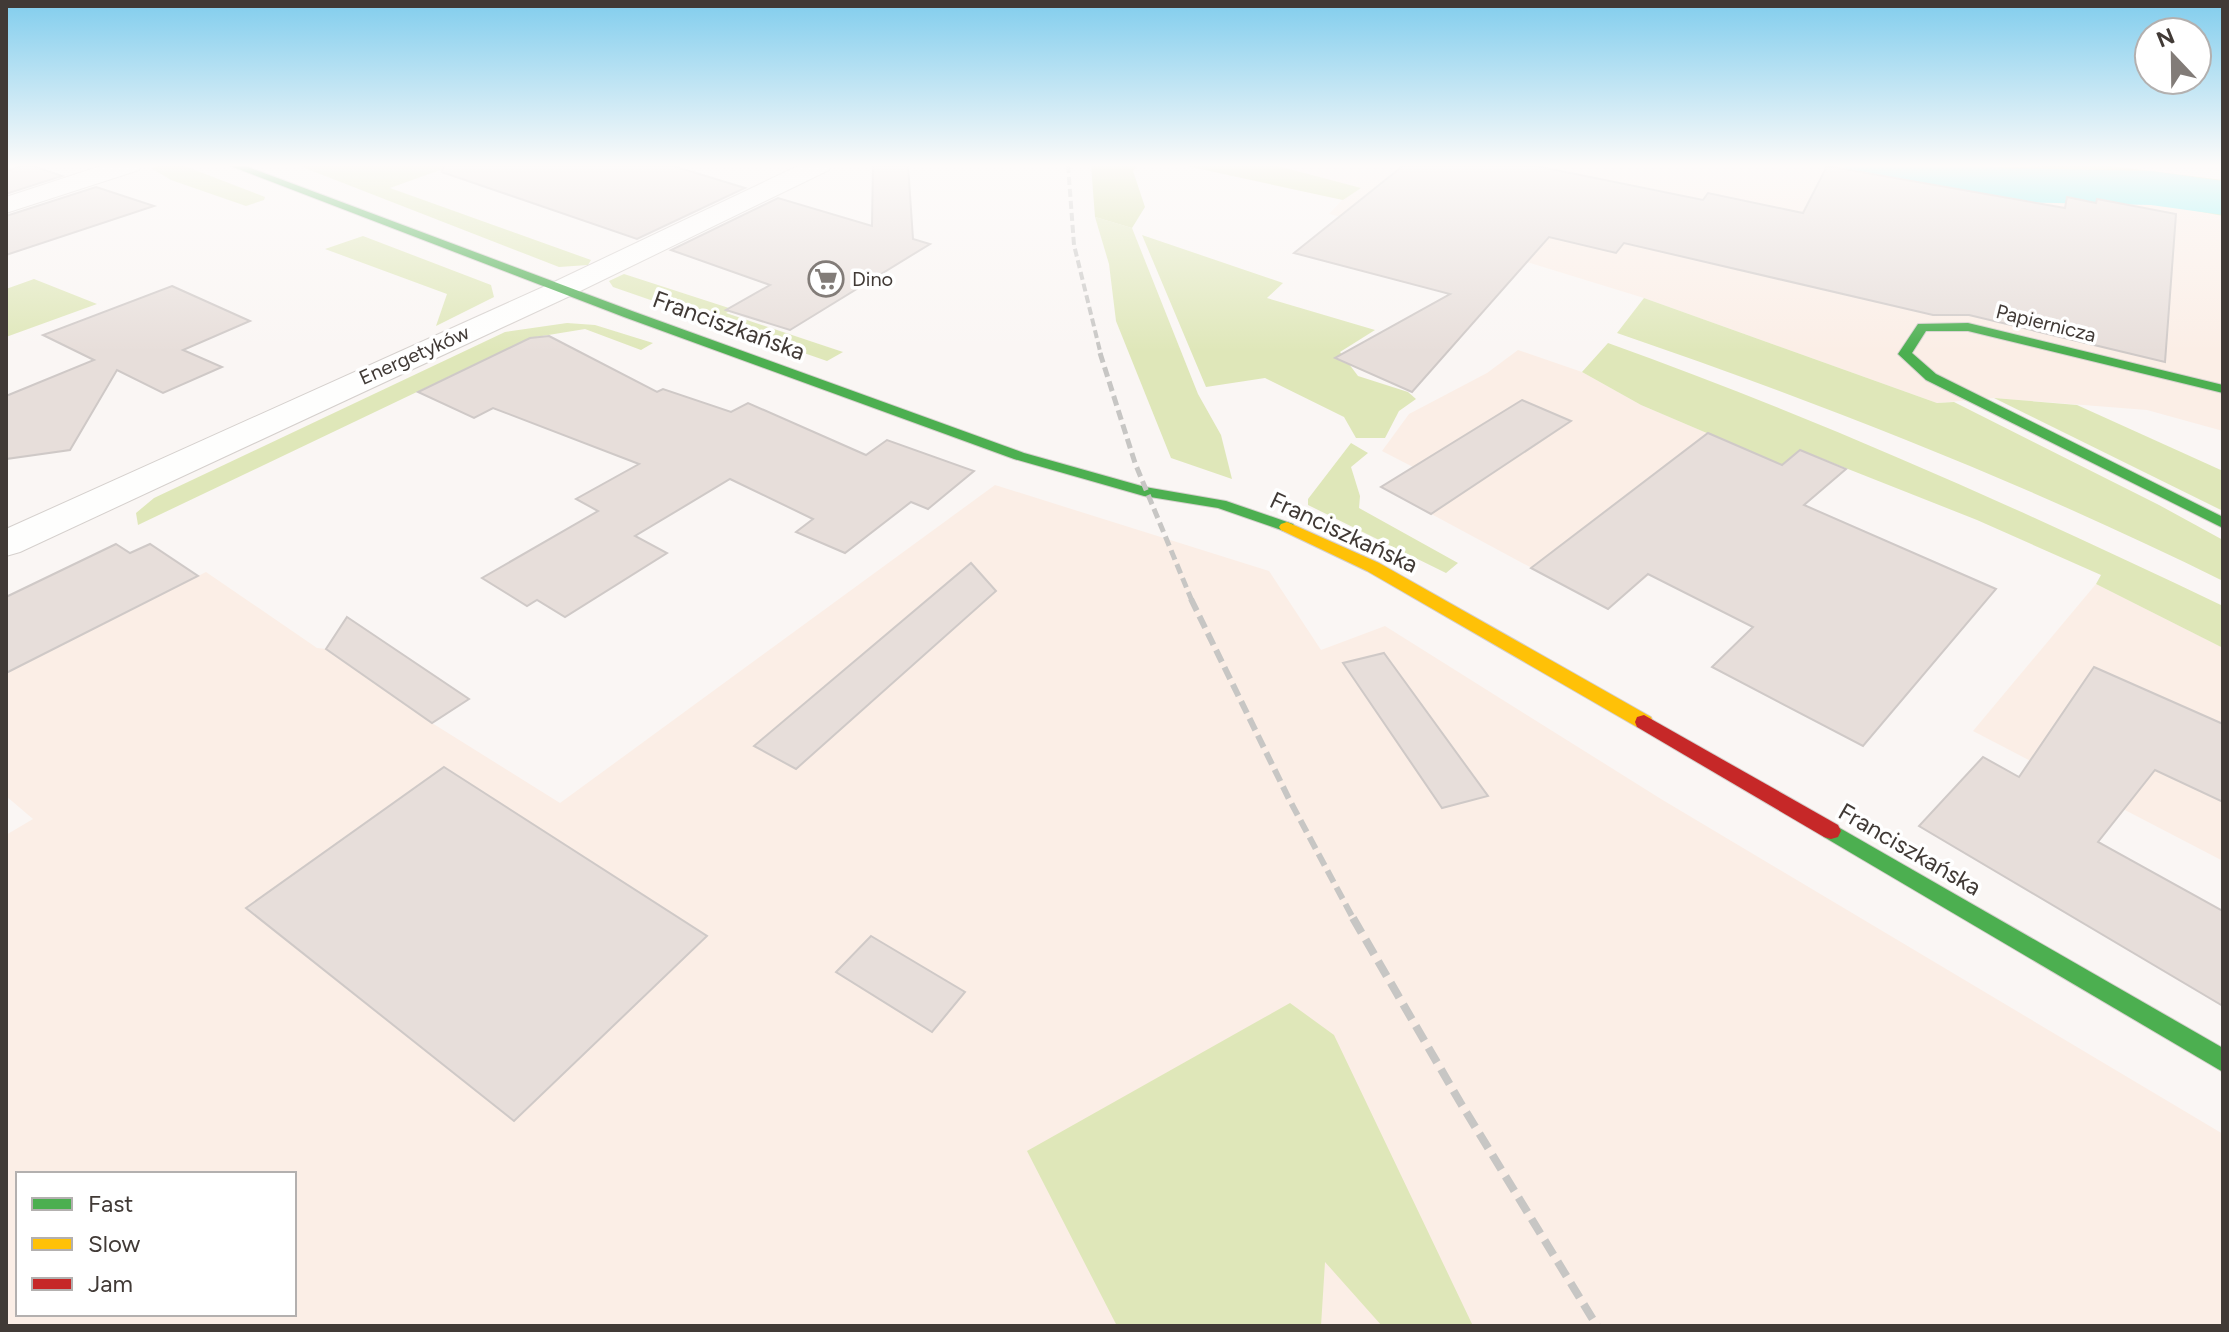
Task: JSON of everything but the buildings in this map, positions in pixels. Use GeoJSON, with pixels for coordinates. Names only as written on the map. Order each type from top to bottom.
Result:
{"type":"FeatureCollection","features":[{"type":"Feature","properties":{"kind":"street","name":"Franciszkańska"},"geometry":{"type":"LineString","coordinates":[[398,227],[1019,456],[1144,491],[1221,504],[1294,530],[1385,574],[1766,792],[2223,1061]]}},
{"type":"Feature","properties":{"kind":"street","name":"Energetyków"},"geometry":{"type":"LineString","coordinates":[[6,544],[691,227]]}},
{"type":"Feature","properties":{"kind":"street","name":"Papiernicza"},"geometry":{"type":"LineString","coordinates":[[2223,389],[1968,327],[1922,327],[1905,354],[1931,377],[2223,523]]}},
{"type":"Feature","properties":{"kind":"shaded area"},"geometry":{"type":"Polygon","coordinates":[[[1383,227],[2223,227],[2223,431],[2147,410],[1994,398],[1937,403],[1644,298],[1527,262],[1383,227]]]}},
{"type":"Feature","properties":{"kind":"shaded area"},"geometry":{"type":"Polygon","coordinates":[[[1518,350],[1582,372],[1641,405],[1782,465],[1608,609],[1381,487],[1413,467],[1382,451],[1409,414],[1487,373],[1518,350]]]}},
{"type":"Feature","properties":{"kind":"shaded area"},"geometry":{"type":"Polygon","coordinates":[[[995,485],[1269,571],[1321,650],[1385,626],[1661,799],[2223,1134],[2223,1326],[6,1326],[6,835],[33,819],[6,796],[6,673],[206,572],[317,648],[326,649],[432,723],[560,803],[995,485]]]}},
{"type":"Feature","properties":{"kind":"shaded area"},"geometry":{"type":"Polygon","coordinates":[[[2096,584],[2223,648],[2223,861],[1973,731],[2096,584]]]}},
{"type":"Feature","properties":{"kind":"green space"},"geometry":{"type":"Polygon","coordinates":[[[457,227],[499,227],[591,260],[588,265],[559,267],[457,227]]]}},
{"type":"Feature","properties":{"kind":"green space"},"geometry":{"type":"Polygon","coordinates":[[[1098,227],[1132,228],[1198,394],[1221,435],[1232,479],[1171,458],[1116,321],[1109,264],[1098,227]]]}},
{"type":"Feature","properties":{"kind":"green space"},"geometry":{"type":"Polygon","coordinates":[[[1142,235],[1283,283],[1267,298],[1375,330],[1340,352],[1358,376],[1408,392],[1416,399],[1399,411],[1385,438],[1356,438],[1344,417],[1265,378],[1206,387],[1142,235]]]}},
{"type":"Feature","properties":{"kind":"green space"},"geometry":{"type":"Polygon","coordinates":[[[363,236],[491,285],[494,297],[436,326],[447,294],[325,249],[363,236]]]}},
{"type":"Feature","properties":{"kind":"green space"},"geometry":{"type":"Polygon","coordinates":[[[624,274],[732,309],[726,313],[843,352],[827,361],[613,287],[609,281],[624,274]]]}},
{"type":"Feature","properties":{"kind":"green space"},"geometry":{"type":"Polygon","coordinates":[[[34,279],[97,304],[6,337],[6,289],[34,279]]]}},
{"type":"Feature","properties":{"kind":"green space"},"geometry":{"type":"Polygon","coordinates":[[[1644,298],[1937,403],[1954,402],[2223,540],[2223,581],[2075,511],[1924,447],[1617,333],[1644,298]]]}},
{"type":"Feature","properties":{"kind":"green space"},"geometry":{"type":"Polygon","coordinates":[[[567,323],[595,325],[653,343],[641,350],[585,329],[530,338],[138,525],[136,513],[154,498],[505,332],[567,323]]]}},
{"type":"Feature","properties":{"kind":"green space"},"geometry":{"type":"Polygon","coordinates":[[[1608,343],[1842,434],[2072,535],[2223,606],[2223,648],[2096,584],[2101,575],[1977,520],[1800,450],[1782,465],[1641,405],[1582,372],[1608,343]]]}},
{"type":"Feature","properties":{"kind":"green space"},"geometry":{"type":"Polygon","coordinates":[[[1994,398],[2077,405],[2223,471],[2223,511],[1994,398]]]}},
{"type":"Feature","properties":{"kind":"green space"},"geometry":{"type":"Polygon","coordinates":[[[1351,443],[1368,453],[1351,467],[1360,496],[1359,508],[1458,563],[1446,573],[1308,505],[1308,499],[1351,443]]]}},
{"type":"Feature","properties":{"kind":"green space"},"geometry":{"type":"Polygon","coordinates":[[[1290,1003],[1334,1035],[1473,1326],[1382,1326],[1325,1262],[1321,1326],[1117,1326],[1027,1151],[1290,1003]]]}},
{"type":"Feature","properties":{"kind":"railway"},"geometry":{"type":"LineString","coordinates":[[1073,227],[1074,245],[1101,355]]}},
{"type":"Feature","properties":{"kind":"railway"},"geometry":{"type":"LineString","coordinates":[[1100,353],[1135,463],[1192,601]]}},
{"type":"Feature","properties":{"kind":"railway"},"geometry":{"type":"LineString","coordinates":[[1191,599],[1289,799],[1354,920]]}},
{"type":"Feature","properties":{"kind":"railway"},"geometry":{"type":"LineString","coordinates":[[1353,918],[1460,1102],[1597,1326]]}},
{"type":"Feature","properties":{"kind":"traffic: fast"},"geometry":{"type":"LineString","coordinates":[[398,227],[1019,456],[1144,491],[1221,504],[1287,527]]}},
{"type":"Feature","properties":{"kind":"traffic: fast"},"geometry":{"type":"LineString","coordinates":[[2223,389],[1968,327],[1922,327],[1905,354],[1931,377],[2223,523]]}},
{"type":"Feature","properties":{"kind":"traffic: fast"},"geometry":{"type":"LineString","coordinates":[[1831,831],[2223,1061]]}},
{"type":"Feature","properties":{"kind":"traffic: slow"},"geometry":{"type":"LineString","coordinates":[[1287,527],[1373,567],[1644,722]]}},
{"type":"Feature","properties":{"kind":"traffic: jam"},"geometry":{"type":"LineString","coordinates":[[1644,722],[1831,831]]}},
{"type":"Feature","properties":{"kind":"place","name":"Dino"},"geometry":{"type":"Point","coordinates":[826,279]}}]}
